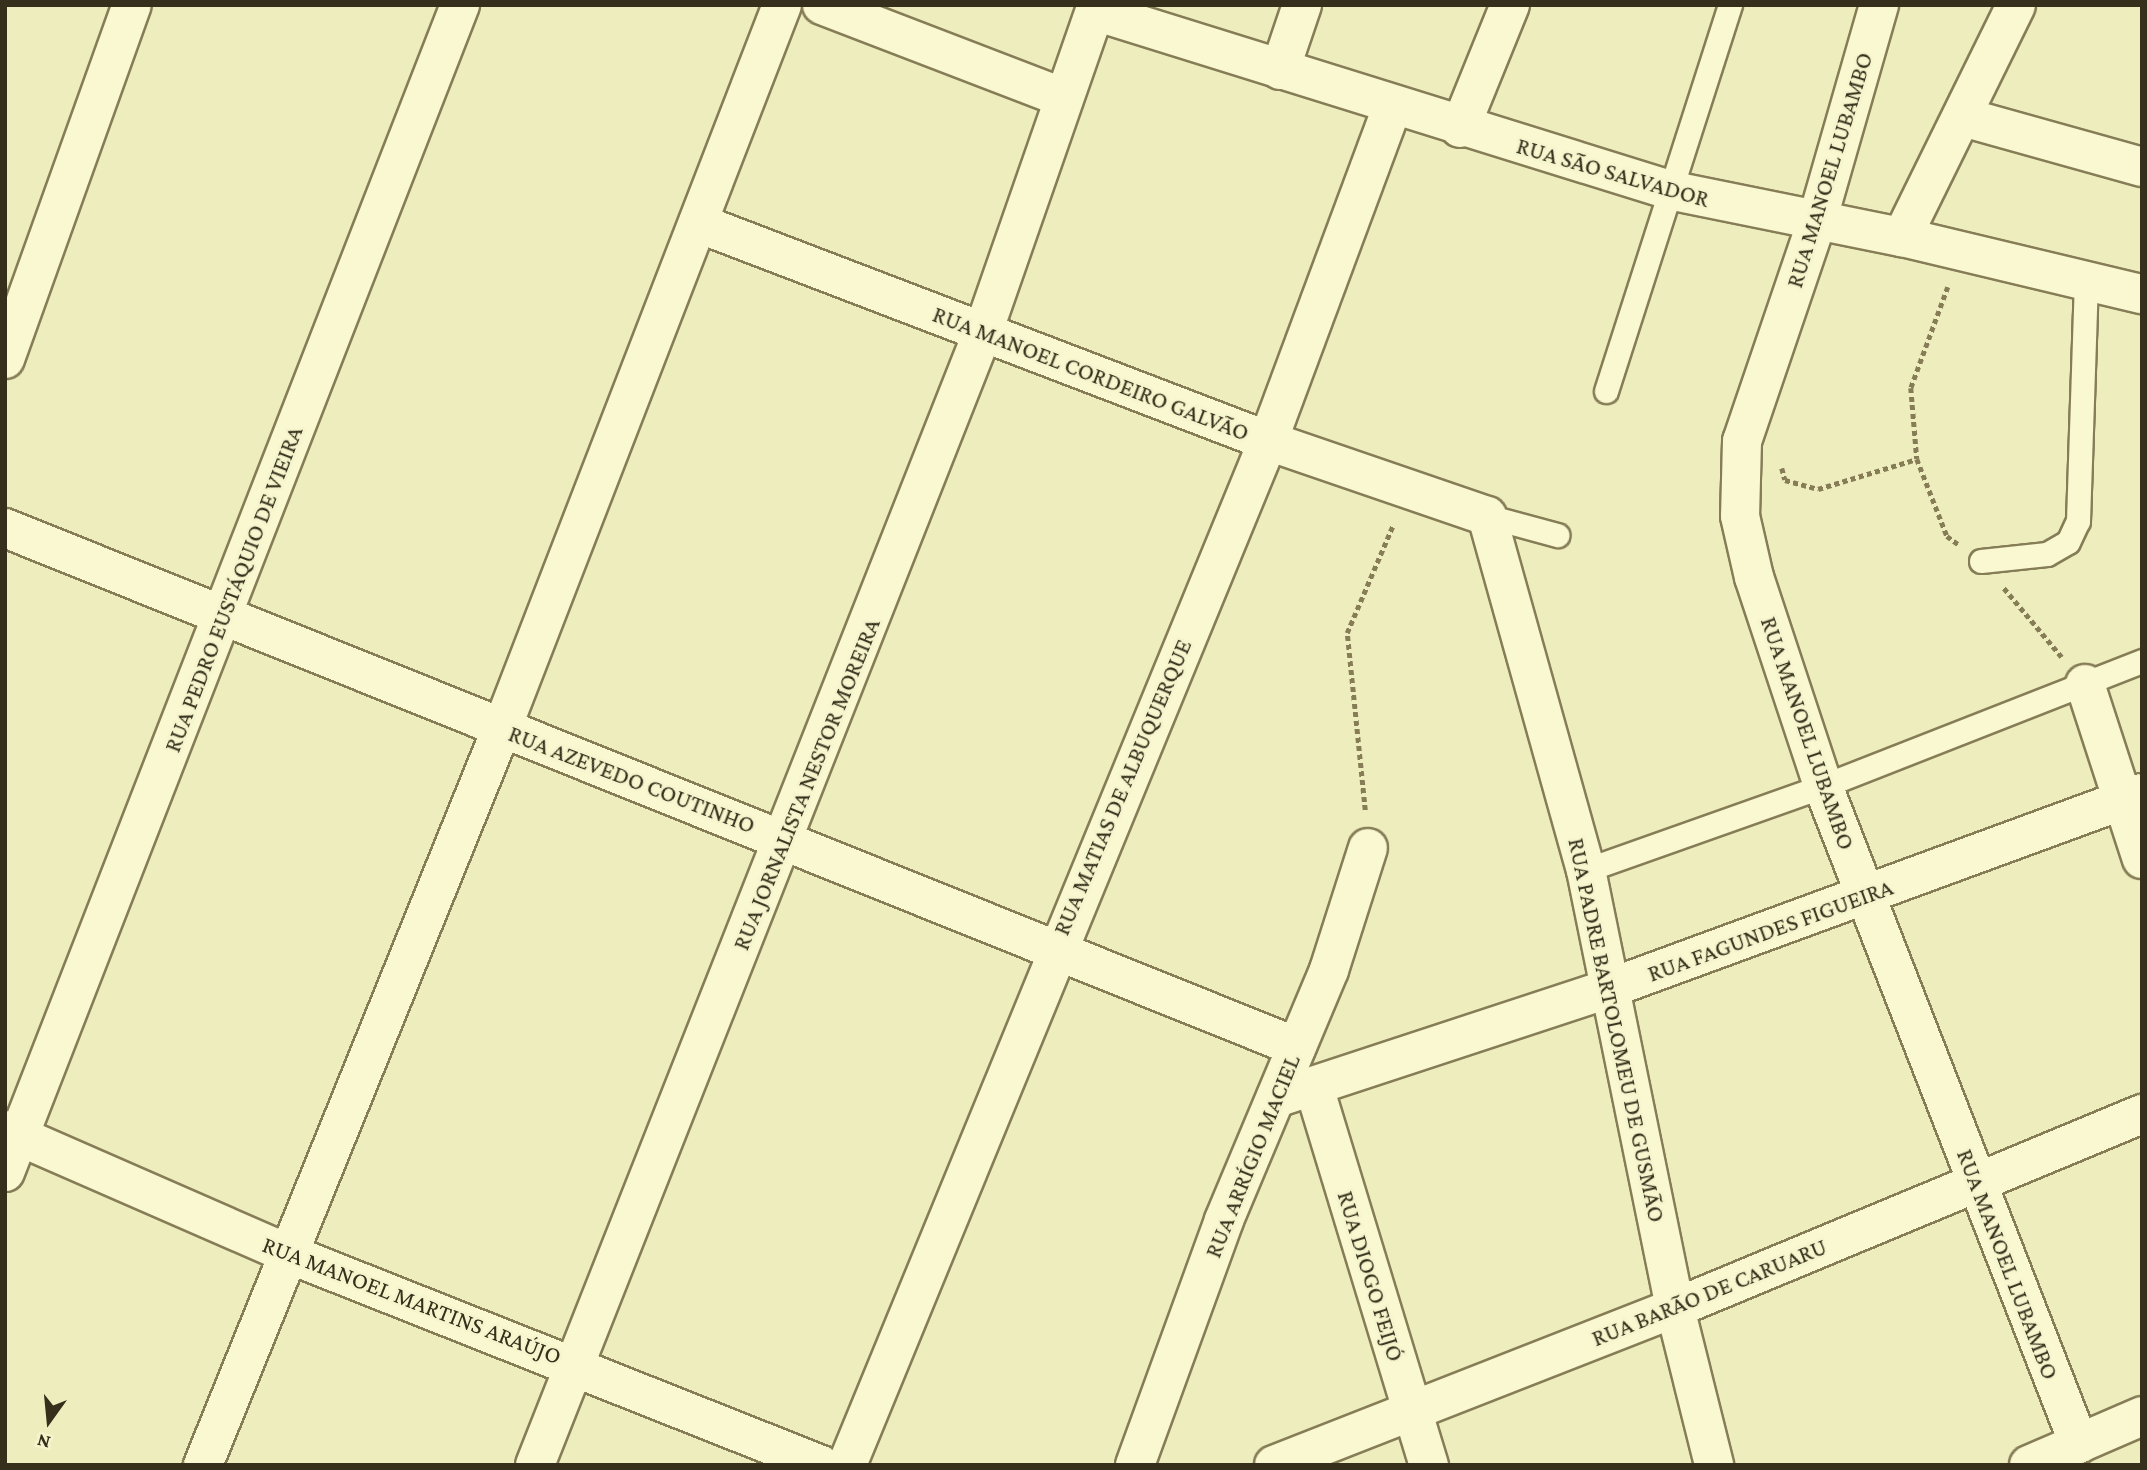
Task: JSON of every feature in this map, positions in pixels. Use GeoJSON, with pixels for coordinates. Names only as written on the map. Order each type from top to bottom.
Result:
{"type":"FeatureCollection","features":[{"type":"Feature","properties":{"kind":"street"},"geometry":{"type":"LineString","coordinates":[[5,359],[16,291],[132,5]]}},
{"type":"Feature","properties":{"kind":"street","name":"RUA PEDRO EUSTÁQUIO DE VIEIRA"},"geometry":{"type":"LineString","coordinates":[[5,1172],[13,1133],[222,619],[460,5]]}},
{"type":"Feature","properties":{"kind":"street"},"geometry":{"type":"LineString","coordinates":[[202,1465],[502,728],[782,5]]}},
{"type":"Feature","properties":{"kind":"street"},"geometry":{"type":"LineString","coordinates":[[822,5],[1062,97]]}},
{"type":"Feature","properties":{"kind":"street"},"geometry":{"type":"LineString","coordinates":[[1280,70],[1303,5]]}},
{"type":"Feature","properties":{"kind":"street"},"geometry":{"type":"LineString","coordinates":[[1460,128],[1510,5]]}},
{"type":"Feature","properties":{"kind":"street","name":"RUA MANOEL LUBAMBO"},"geometry":{"type":"LineString","coordinates":[[1879,5],[1817,221],[1742,441],[1740,516],[1754,577],[1823,786],[2079,1444]]}},
{"type":"Feature","properties":{"kind":"street"},"geometry":{"type":"LineString","coordinates":[[1902,237],[2016,5]]}},
{"type":"Feature","properties":{"kind":"street","name":"RUA JORNALISTA NESTOR MOREIRA"},"geometry":{"type":"LineString","coordinates":[[535,1465],[577,1365],[983,332],[1062,97],[1096,8]]}},
{"type":"Feature","properties":{"kind":"street","name":"RUA SÃO SALVADOR"},"geometry":{"type":"LineString","coordinates":[[1096,8],[1392,108],[1673,191],[1902,237],[2142,295]]}},
{"type":"Feature","properties":{"kind":"street","name":"RUA MATIAS DE ALBUQUERQUE"},"geometry":{"type":"LineString","coordinates":[[847,1465],[1055,949],[1268,441],[1392,108]]}},
{"type":"Feature","properties":{"kind":"street"},"geometry":{"type":"LineString","coordinates":[[1963,117],[2142,167]]}},
{"type":"Feature","properties":{"kind":"street","name":"RUA MANOEL CORDEIRO GALVÃO"},"geometry":{"type":"LineString","coordinates":[[698,223],[1268,441],[1487,516]]}},
{"type":"Feature","properties":{"kind":"street","name":"RUA PADRE BARTOLOMEU DE GUSMÃO"},"geometry":{"type":"LineString","coordinates":[[1487,516],[1586,870],[1613,987],[1675,1308],[1714,1465]]}},
{"type":"Feature","properties":{"kind":"street","name":"RUA AZEVEDO COUTINHO"},"geometry":{"type":"LineString","coordinates":[[5,528],[222,619],[783,837],[1297,1047]]}},
{"type":"Feature","properties":{"kind":"street"},"geometry":{"type":"LineString","coordinates":[[2085,684],[2131,796],[2142,859]]}},
{"type":"Feature","properties":{"kind":"street","name":"RUA FAGUNDES FIGUEIRA"},"geometry":{"type":"LineString","coordinates":[[1276,1098],[1613,987],[2131,796]]}},
{"type":"Feature","properties":{"kind":"street","name":"RUA ARRÍGIO MACIEL"},"geometry":{"type":"LineString","coordinates":[[1135,1465],[1224,1220],[1329,970],[1368,848]]}},
{"type":"Feature","properties":{"kind":"street","name":"RUA DIOGO FEIJÓ"},"geometry":{"type":"LineString","coordinates":[[1314,1087],[1429,1465]]}},
{"type":"Feature","properties":{"kind":"street","name":"RUA BARÃO DE CARUARU"},"geometry":{"type":"LineString","coordinates":[[1274,1465],[1675,1308],[2142,1114]]}},
{"type":"Feature","properties":{"kind":"street","name":"RUA MANOEL MARTINS ARAÚJO"},"geometry":{"type":"LineString","coordinates":[[13,1133],[289,1254],[577,1365],[821,1465]]}},
{"type":"Feature","properties":{"kind":"street"},"geometry":{"type":"LineString","coordinates":[[2029,1465],[2142,1416]]}},
{"type":"Feature","properties":{"kind":"lane"},"geometry":{"type":"LineString","coordinates":[[1606,391],[1673,191],[1730,5]]}},
{"type":"Feature","properties":{"kind":"lane"},"geometry":{"type":"LineString","coordinates":[[1981,561],[2047,554],[2068,542],[2078,521],[2087,282]]}},
{"type":"Feature","properties":{"kind":"lane"},"geometry":{"type":"LineString","coordinates":[[1487,516],[1557,535]]}},
{"type":"Feature","properties":{"kind":"lane"},"geometry":{"type":"LineString","coordinates":[[1586,870],[1823,786],[2142,661]]}},
{"type":"Feature","properties":{"kind":"path"},"geometry":{"type":"LineString","coordinates":[[1961,251],[1911,388],[1917,459],[1947,536],[1981,561],[2085,684]]}},
{"type":"Feature","properties":{"kind":"path"},"geometry":{"type":"LineString","coordinates":[[1742,441],[1778,451],[1785,480],[1818,489],[1917,459]]}},
{"type":"Feature","properties":{"kind":"path"},"geometry":{"type":"LineString","coordinates":[[1368,848],[1347,633],[1409,489]]}}]}
